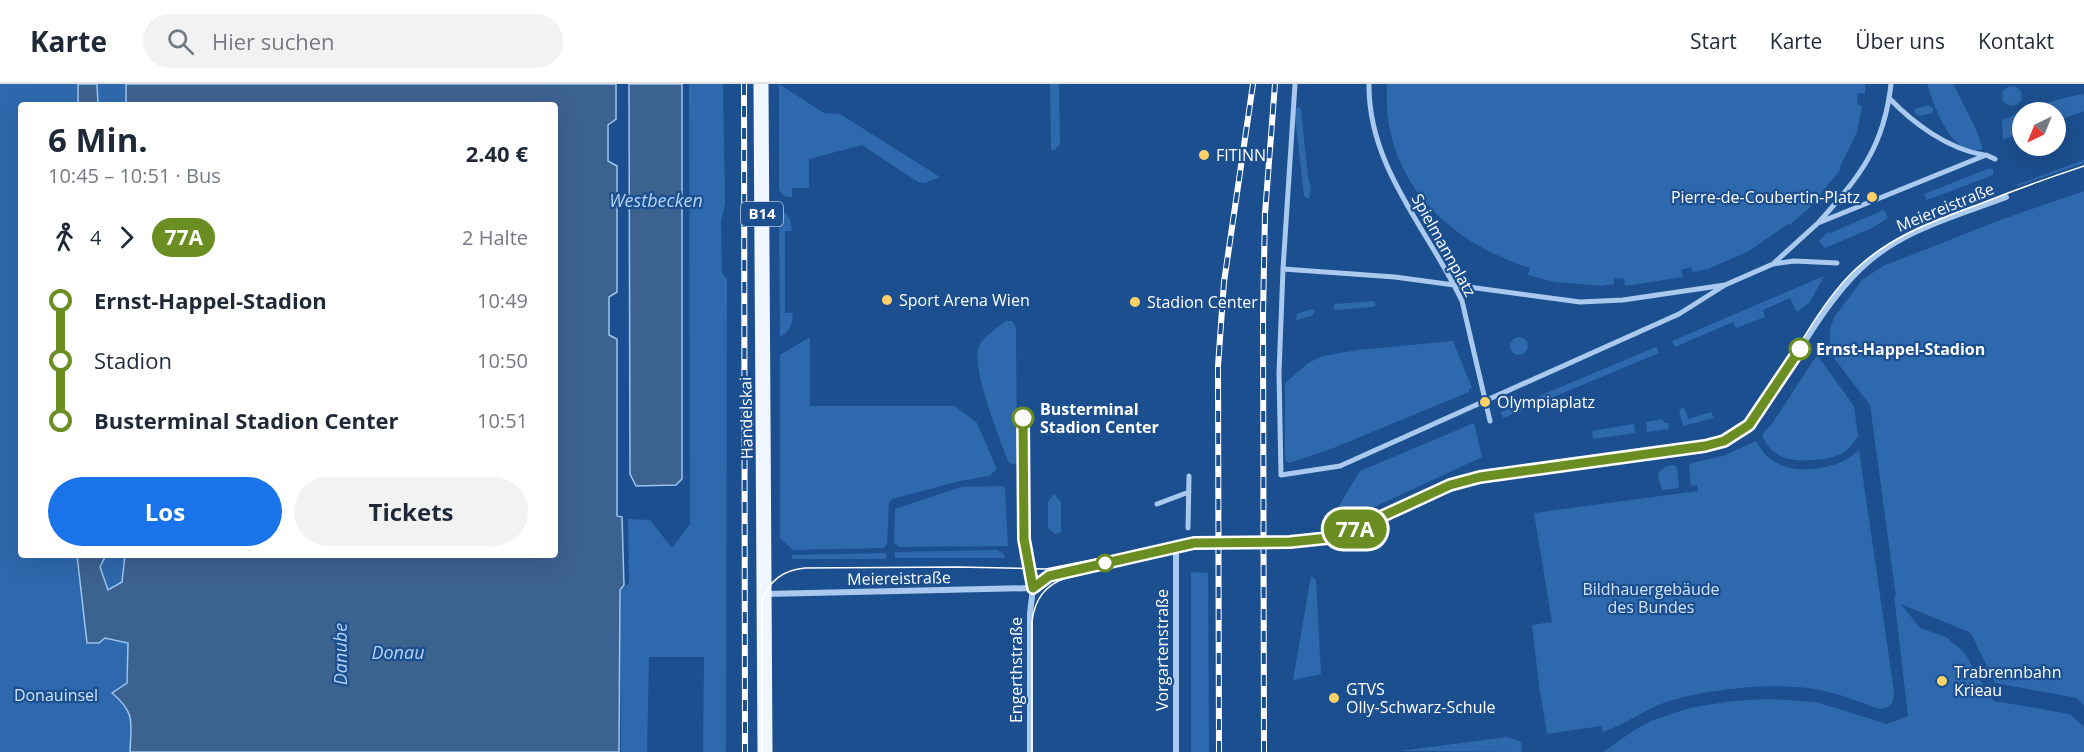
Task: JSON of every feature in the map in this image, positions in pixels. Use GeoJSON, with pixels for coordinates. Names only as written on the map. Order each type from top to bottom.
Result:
{"type":"FeatureCollection","features":[{"type":"Feature","properties":{"kind":"main road","name":"Handelskai"},"geometry":{"type":"LineString","coordinates":[[761,84],[765,752]]}},
{"type":"Feature","properties":{"kind":"street"},"geometry":{"type":"LineString","coordinates":[[1295,84],[1279,373],[1281,476],[1340,465],[1679,314],[1725,285],[1773,264],[1794,261],[1837,263]]}},
{"type":"Feature","properties":{"kind":"street","name":"Spielmannplatz"},"geometry":{"type":"LineString","coordinates":[[1370,84],[1369,105],[1384,161],[1409,210],[1462,301],[1490,421]]}},
{"type":"Feature","properties":{"kind":"street"},"geometry":{"type":"LineString","coordinates":[[1773,264],[1818,223],[1850,188],[1871,156],[1888,111],[1891,84]]}},
{"type":"Feature","properties":{"kind":"street"},"geometry":{"type":"LineString","coordinates":[[1889,98],[1905,114],[1933,134],[1970,153],[1995,159]]}},
{"type":"Feature","properties":{"kind":"street"},"geometry":{"type":"LineString","coordinates":[[1818,223],[1986,155]]}},
{"type":"Feature","properties":{"kind":"street","name":"Meiereistraße"},"geometry":{"type":"LineString","coordinates":[[1176,547],[1194,543],[1290,542],[1328,538],[1361,526],[1433,492],[1464,481],[1705,446],[1724,441],[1744,429],[1758,413],[1833,299],[1862,267],[1879,253],[1916,231],[2006,197]]}},
{"type":"Feature","properties":{"kind":"street"},"geometry":{"type":"LineString","coordinates":[[1284,269],[1353,273],[1454,284],[1580,302],[1623,300],[1725,285]]}},
{"type":"Feature","properties":{"kind":"street"},"geometry":{"type":"LineString","coordinates":[[1188,528],[1189,476]]}},
{"type":"Feature","properties":{"kind":"street"},"geometry":{"type":"LineString","coordinates":[[1157,504],[1189,492]]}},
{"type":"Feature","properties":{"kind":"street"},"geometry":{"type":"LineString","coordinates":[[1033,588],[1049,576],[1176,547]]}},
{"type":"Feature","properties":{"kind":"street","name":"Vorgartenstraße"},"geometry":{"type":"LineString","coordinates":[[1176,547],[1176,752]]}},
{"type":"Feature","properties":{"kind":"street","name":"Meiereistraße"},"geometry":{"type":"LineString","coordinates":[[765,594],[1033,588]]}},
{"type":"Feature","properties":{"kind":"street","name":"Engerthstraße"},"geometry":{"type":"LineString","coordinates":[[1030,752],[1030,613],[1033,588]]}},
{"type":"Feature","properties":{"kind":"green space","name":"Donauinsel"},"geometry":{"type":"Polygon","coordinates":[[[0,84],[78,84],[78,102],[18,102],[18,558],[77,558],[87,643],[105,638],[128,643],[125,704],[131,717],[130,752],[0,752],[0,84]]]}},
{"type":"Feature","properties":{"kind":"green space"},"geometry":{"type":"Polygon","coordinates":[[[97,84],[126,84],[126,102],[98,102],[97,84]]]}},
{"type":"Feature","properties":{"kind":"green space"},"geometry":{"type":"Polygon","coordinates":[[[689,84],[723,84],[725,204],[721,221],[722,273],[727,279],[726,752],[703,752],[704,657],[649,657],[647,752],[621,752],[620,590],[629,583],[628,519],[650,520],[672,548],[690,524],[689,84]]]}},
{"type":"Feature","properties":{"kind":"green space"},"geometry":{"type":"Polygon","coordinates":[[[779,84],[824,113],[840,114],[940,177],[925,183],[918,182],[862,145],[809,159],[809,188],[792,188],[792,197],[784,196],[779,190],[779,84]]]}},
{"type":"Feature","properties":{"kind":"green space"},"geometry":{"type":"Polygon","coordinates":[[[1050,84],[1059,84],[1060,144],[1055,150],[1051,150],[1050,84]]]}},
{"type":"Feature","properties":{"kind":"green space"},"geometry":{"type":"Polygon","coordinates":[[[1387,84],[1865,84],[1865,94],[1858,93],[1857,104],[1862,106],[1857,132],[1841,169],[1809,208],[1790,225],[1788,224],[1749,251],[1706,270],[1693,273],[1691,267],[1681,270],[1683,277],[1625,286],[1624,278],[1614,279],[1614,284],[1601,286],[1554,282],[1528,275],[1530,268],[1499,256],[1471,241],[1446,223],[1425,201],[1407,176],[1395,149],[1388,118],[1387,84]]]}},
{"type":"Feature","properties":{"kind":"green space"},"geometry":{"type":"Polygon","coordinates":[[[1927,84],[1953,84],[1975,127],[1983,149],[1972,150],[1953,139],[1940,117],[1927,84]]]}},
{"type":"Feature","properties":{"kind":"green space"},"geometry":{"type":"Polygon","coordinates":[[[2008,87],[2016,87],[2021,92],[2021,100],[2012,102],[2012,106],[2003,100],[2003,92],[2008,87]]]}},
{"type":"Feature","properties":{"kind":"green space"},"geometry":{"type":"Polygon","coordinates":[[[2084,94],[2084,111],[2066,118],[2066,102],[2049,102],[2084,94]]]}},
{"type":"Feature","properties":{"kind":"green space"},"geometry":{"type":"Polygon","coordinates":[[[1929,105],[1933,113],[1919,116],[1915,114],[1915,109],[1929,105]]]}},
{"type":"Feature","properties":{"kind":"green space"},"geometry":{"type":"Polygon","coordinates":[[[1297,107],[1301,110],[1311,189],[1309,199],[1304,196],[1295,116],[1297,107]]]}},
{"type":"Feature","properties":{"kind":"green space"},"geometry":{"type":"Polygon","coordinates":[[[2012,116],[2012,137],[2003,140],[2002,120],[2012,116]]]}},
{"type":"Feature","properties":{"kind":"green space"},"geometry":{"type":"Polygon","coordinates":[[[2084,160],[2084,163],[2016,185],[2084,160]]]}},
{"type":"Feature","properties":{"kind":"green space"},"geometry":{"type":"Polygon","coordinates":[[[1990,168],[1993,170],[1993,175],[1927,200],[1924,194],[1990,168]]]}},
{"type":"Feature","properties":{"kind":"green space"},"geometry":{"type":"Polygon","coordinates":[[[2084,191],[2084,706],[2077,698],[1995,683],[1971,633],[1901,604],[1920,628],[1946,637],[1964,652],[1994,701],[2070,714],[2084,727],[2084,752],[1603,752],[1653,720],[1690,708],[1732,701],[1769,699],[1816,702],[1887,724],[1908,716],[1894,596],[1896,597],[1870,405],[1830,353],[1830,328],[1835,316],[1862,280],[1883,266],[2003,219],[2084,191]]]}},
{"type":"Feature","properties":{"kind":"green space"},"geometry":{"type":"Polygon","coordinates":[[[779,205],[790,219],[792,231],[785,231],[785,313],[793,313],[790,327],[780,337],[779,205]]]}},
{"type":"Feature","properties":{"kind":"green space"},"geometry":{"type":"Polygon","coordinates":[[[1884,210],[1888,218],[1872,228],[1825,248],[1819,241],[1828,232],[1884,210]]]}},
{"type":"Feature","properties":{"kind":"green space"},"geometry":{"type":"Polygon","coordinates":[[[1824,276],[1810,302],[1797,312],[1790,298],[1763,310],[1765,317],[1736,328],[1733,322],[1675,347],[1672,341],[1824,276]]]}},
{"type":"Feature","properties":{"kind":"green space"},"geometry":{"type":"Polygon","coordinates":[[[1374,301],[1376,305],[1373,307],[1335,310],[1333,307],[1335,304],[1374,301]]]}},
{"type":"Feature","properties":{"kind":"green space"},"geometry":{"type":"Polygon","coordinates":[[[1312,309],[1315,311],[1312,316],[1296,320],[1297,314],[1312,309]]]}},
{"type":"Feature","properties":{"kind":"green space"},"geometry":{"type":"Polygon","coordinates":[[[1006,321],[1012,321],[1016,328],[1017,465],[1009,463],[982,386],[977,356],[979,346],[984,339],[1006,321]]]}},
{"type":"Feature","properties":{"kind":"green space"},"geometry":{"type":"Polygon","coordinates":[[[810,337],[810,406],[955,406],[977,423],[997,469],[989,476],[960,481],[892,499],[889,502],[887,544],[884,548],[793,550],[780,538],[780,355],[810,337]]]}},
{"type":"Feature","properties":{"kind":"green space"},"geometry":{"type":"Polygon","coordinates":[[[1519,337],[1525,340],[1528,346],[1525,352],[1519,355],[1513,352],[1510,346],[1513,340],[1519,337]]]}},
{"type":"Feature","properties":{"kind":"green space"},"geometry":{"type":"Polygon","coordinates":[[[1453,341],[1472,388],[1469,392],[1331,449],[1290,463],[1286,462],[1285,383],[1308,363],[1323,356],[1358,350],[1453,341]]]}},
{"type":"Feature","properties":{"kind":"green space"},"geometry":{"type":"Polygon","coordinates":[[[1656,347],[1659,353],[1503,418],[1501,412],[1656,347]]]}},
{"type":"Feature","properties":{"kind":"green space"},"geometry":{"type":"Polygon","coordinates":[[[1817,355],[1854,406],[1858,436],[1849,448],[1832,457],[1819,460],[1788,459],[1770,448],[1762,435],[1817,355]]]}},
{"type":"Feature","properties":{"kind":"green space"},"geometry":{"type":"Polygon","coordinates":[[[1684,407],[1688,419],[1711,412],[1714,418],[1683,426],[1679,410],[1684,407]]]}},
{"type":"Feature","properties":{"kind":"green space"},"geometry":{"type":"Polygon","coordinates":[[[1663,419],[1664,423],[1668,423],[1669,429],[1647,432],[1646,422],[1663,419]]]}},
{"type":"Feature","properties":{"kind":"green space"},"geometry":{"type":"Polygon","coordinates":[[[1474,423],[1482,457],[1338,522],[1337,509],[1360,471],[1474,423]]]}},
{"type":"Feature","properties":{"kind":"green space"},"geometry":{"type":"Polygon","coordinates":[[[1634,424],[1635,433],[1593,439],[1592,431],[1634,424]]]}},
{"type":"Feature","properties":{"kind":"green space","name":"Bildhauergebäude des Bundes"},"geometry":{"type":"Polygon","coordinates":[[[1756,441],[1772,460],[1795,469],[1830,466],[1851,457],[1859,450],[1894,692],[1891,704],[1880,709],[1831,692],[1798,687],[1741,688],[1702,693],[1669,701],[1603,732],[1601,726],[1547,734],[1532,625],[1552,622],[1534,513],[1698,491],[1697,485],[1691,486],[1689,466],[1691,463],[1723,456],[1756,441]]]}},
{"type":"Feature","properties":{"kind":"green space"},"geometry":{"type":"Polygon","coordinates":[[[1673,465],[1677,467],[1679,488],[1663,490],[1658,479],[1659,472],[1673,465]]]}},
{"type":"Feature","properties":{"kind":"green space"},"geometry":{"type":"Polygon","coordinates":[[[1001,486],[1005,488],[1008,546],[899,547],[894,543],[895,509],[961,487],[1001,486]]]}},
{"type":"Feature","properties":{"kind":"green space"},"geometry":{"type":"Polygon","coordinates":[[[1054,494],[1061,502],[1061,532],[1055,534],[1048,528],[1048,502],[1054,494]]]}},
{"type":"Feature","properties":{"kind":"green space"},"geometry":{"type":"Polygon","coordinates":[[[997,550],[1003,553],[1005,558],[895,558],[895,552],[997,550]]]}},
{"type":"Feature","properties":{"kind":"green space"},"geometry":{"type":"Polygon","coordinates":[[[886,553],[886,559],[792,559],[792,555],[886,553]]]}},
{"type":"Feature","properties":{"kind":"green space"},"geometry":{"type":"Polygon","coordinates":[[[104,558],[125,558],[122,582],[108,590],[100,567],[104,558]]]}},
{"type":"Feature","properties":{"kind":"green space"},"geometry":{"type":"Polygon","coordinates":[[[1191,572],[1208,573],[1209,752],[1191,752],[1191,572]]]}},
{"type":"Feature","properties":{"kind":"green space"},"geometry":{"type":"Polygon","coordinates":[[[1311,576],[1316,580],[1321,674],[1293,680],[1311,576]]]}},
{"type":"Feature","properties":{"kind":"green space"},"geometry":{"type":"Polygon","coordinates":[[[1507,737],[1521,742],[1522,752],[1400,751],[1507,737]]]}},
{"type":"Feature","properties":{"kind":"water"},"geometry":{"type":"Polygon","coordinates":[[[78,84],[97,84],[98,102],[78,102],[78,84]]]}},
{"type":"Feature","properties":{"kind":"water","name":"Donau"},"geometry":{"type":"Polygon","coordinates":[[[126,84],[616,84],[616,119],[608,125],[608,161],[617,166],[617,292],[609,297],[609,335],[617,339],[617,516],[622,517],[624,585],[620,590],[619,752],[130,752],[129,713],[112,693],[127,683],[128,643],[105,638],[99,643],[87,643],[77,558],[104,558],[100,567],[108,590],[122,582],[125,558],[558,558],[558,102],[126,102],[126,84]]]}},
{"type":"Feature","properties":{"kind":"water","name":"Westbecken"},"geometry":{"type":"Polygon","coordinates":[[[629,84],[682,84],[682,479],[676,485],[636,486],[630,474],[629,84]]]}},
{"type":"Feature","properties":{"kind":"tram line"},"geometry":{"type":"LineString","coordinates":[[762,752],[762,603],[772,583],[789,571],[805,568],[1046,569],[1176,543],[1311,538],[1352,527],[1439,487],[1471,476],[1710,442],[1737,429],[1755,413],[1831,296],[1858,267],[1873,255],[1922,226],[2084,166]]}},
{"type":"Feature","properties":{"kind":"tram line"},"geometry":{"type":"LineString","coordinates":[[1032,752],[1032,621],[1042,594],[1052,585],[1066,578],[1194,548]]}},
{"type":"Feature","properties":{"kind":"railway"},"geometry":{"type":"LineString","coordinates":[[744,84],[745,752]]}},
{"type":"Feature","properties":{"kind":"railway"},"geometry":{"type":"LineString","coordinates":[[1219,752],[1218,366],[1224,282],[1253,84]]}},
{"type":"Feature","properties":{"kind":"railway"},"geometry":{"type":"LineString","coordinates":[[1264,752],[1263,315],[1265,214],[1275,84]]}},
{"type":"Feature","properties":{"kind":"bus line","name":"77A"},"geometry":{"type":"LineString","coordinates":[[1023,418],[1024,539],[1033,588],[1049,576],[1194,543],[1290,542],[1328,538],[1361,526],[1450,485],[1480,477],[1705,446],[1724,441],[1749,425],[1800,349]]}},
{"type":"Feature","properties":{"kind":"place","name":"FITINN"},"geometry":{"type":"Point","coordinates":[1204,155]}},
{"type":"Feature","properties":{"kind":"place","name":"Pierre-de-Coubertin-Platz"},"geometry":{"type":"Point","coordinates":[1872,197]}},
{"type":"Feature","properties":{"kind":"place","name":"Sport Arena Wien"},"geometry":{"type":"Point","coordinates":[887,300]}},
{"type":"Feature","properties":{"kind":"place","name":"Stadion Center"},"geometry":{"type":"Point","coordinates":[1135,302]}},
{"type":"Feature","properties":{"kind":"place","name":"Ernst-Happel-Stadion"},"geometry":{"type":"Point","coordinates":[1800,349]}},
{"type":"Feature","properties":{"kind":"place","name":"Olympiaplatz"},"geometry":{"type":"Point","coordinates":[1485,402]}},
{"type":"Feature","properties":{"kind":"place","name":"Busterminal Stadion Center"},"geometry":{"type":"Point","coordinates":[1023,418]}},
{"type":"Feature","properties":{"kind":"place","name":"Trabrennbahn Krieau"},"geometry":{"type":"Point","coordinates":[1942,681]}},
{"type":"Feature","properties":{"kind":"place","name":"GTVS Olly-Schwarz-Schule"},"geometry":{"type":"Point","coordinates":[1334,698]}},
{"type":"Feature","properties":{"kind":"water label","name":"Danube"},"geometry":{"type":"Point","coordinates":[341,654]}}]}
